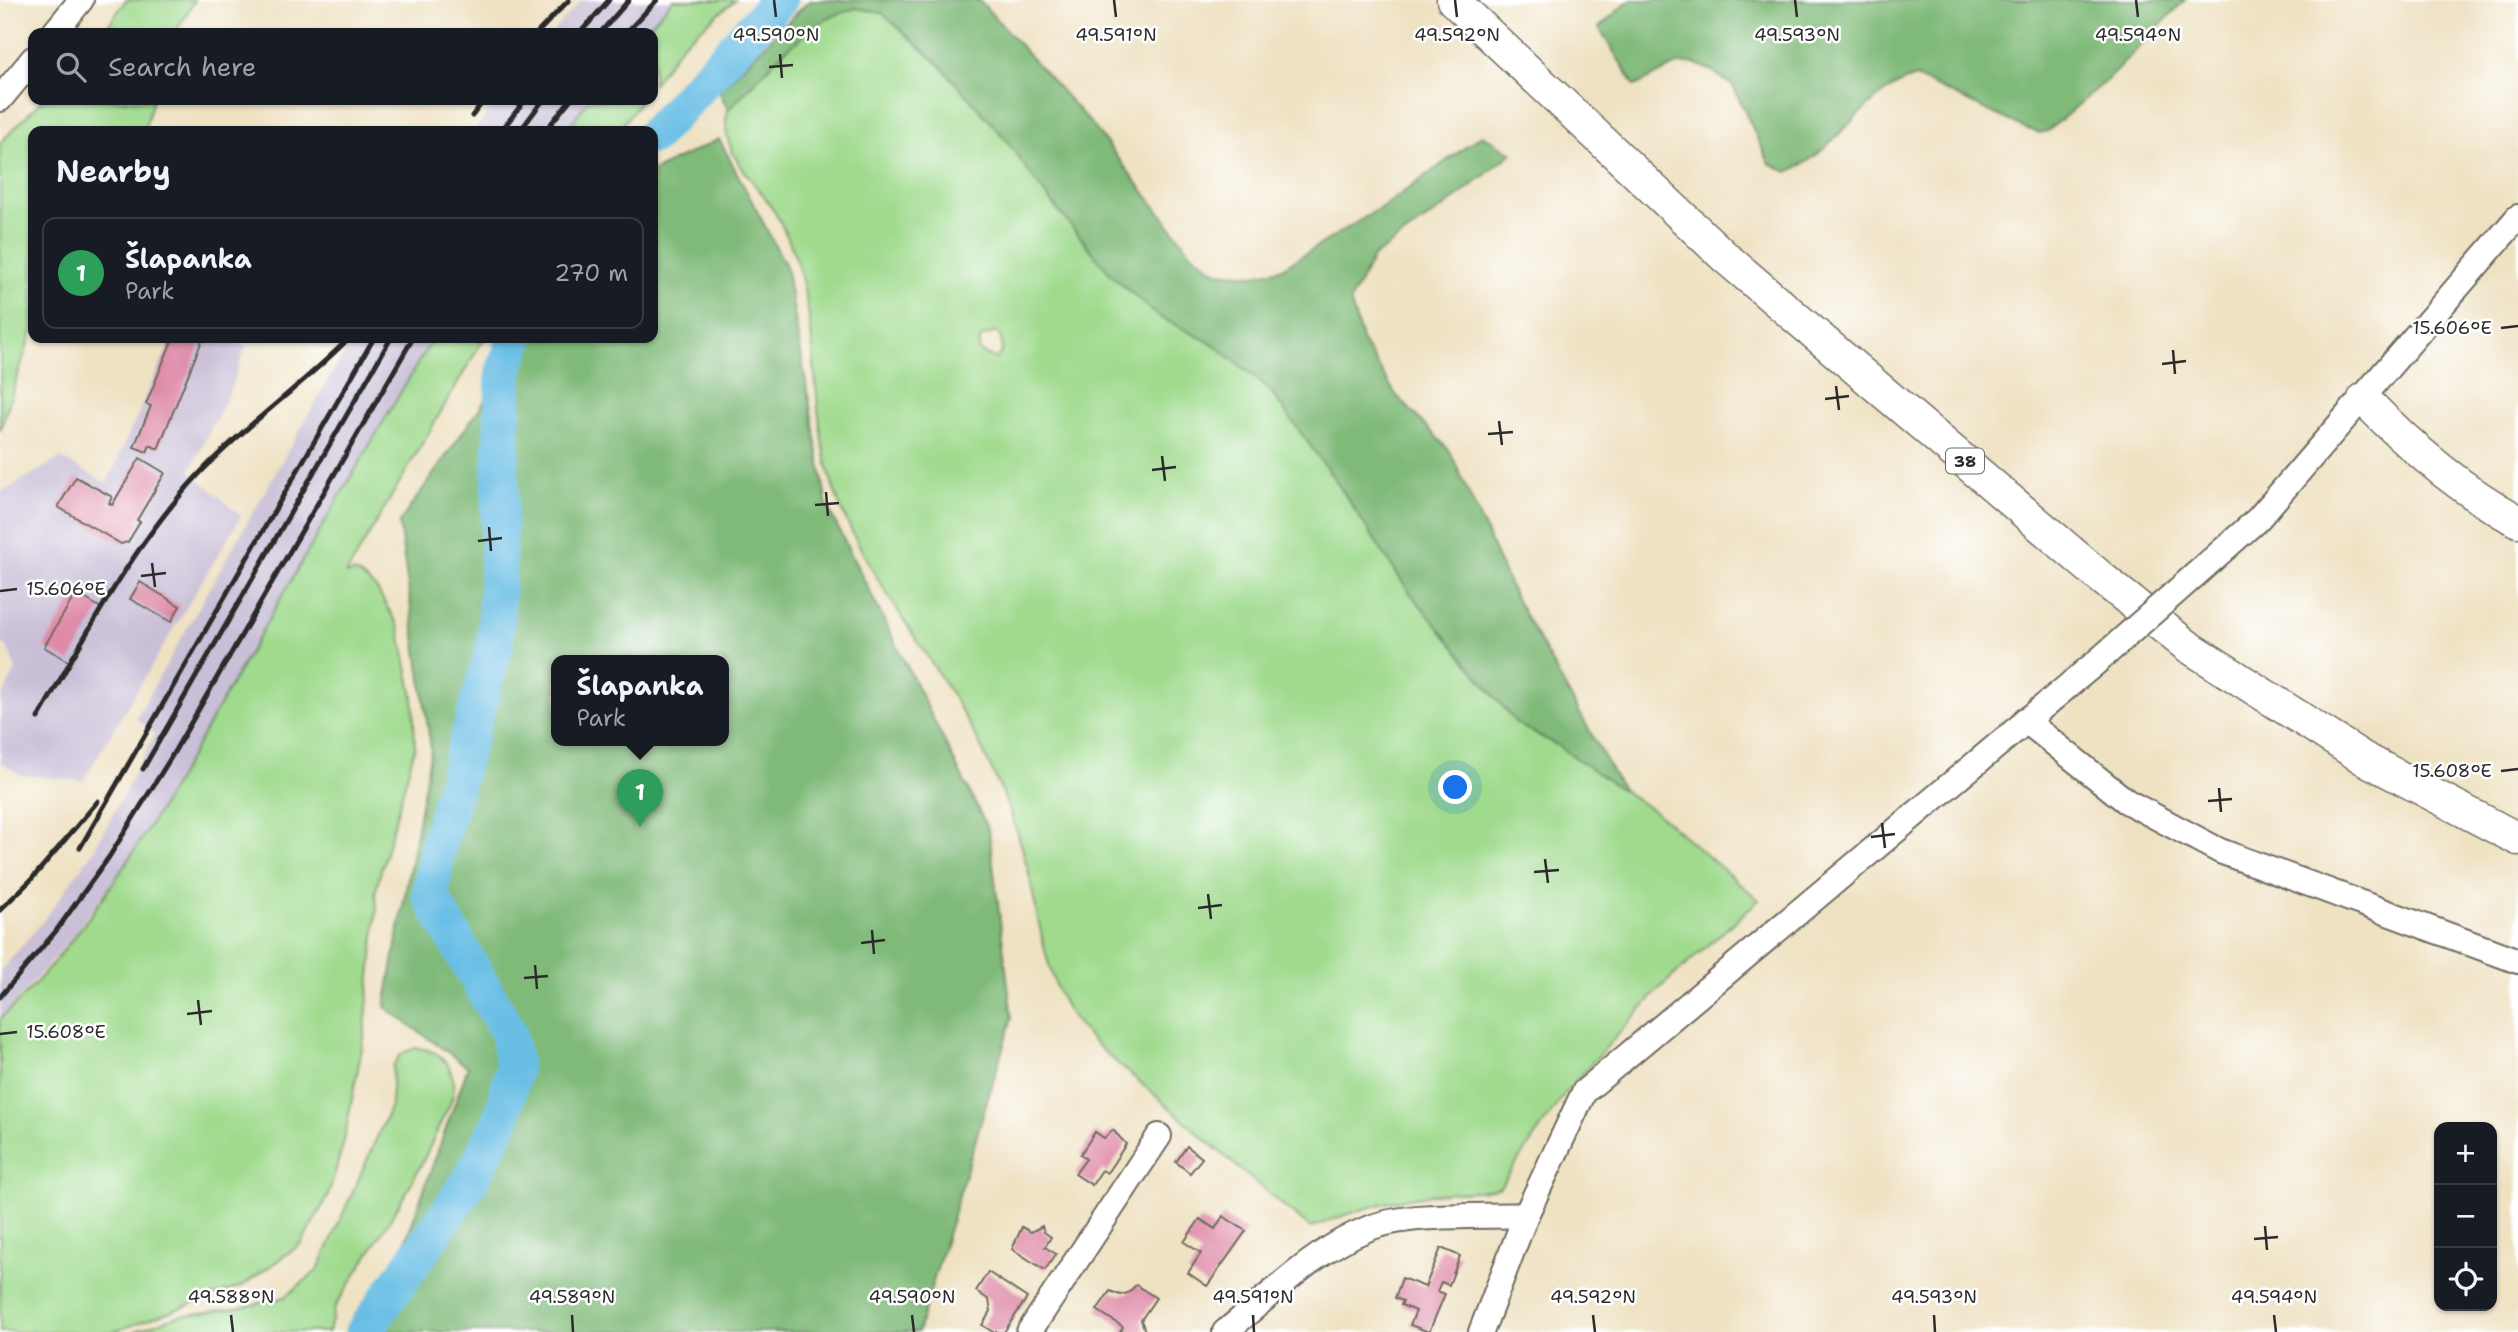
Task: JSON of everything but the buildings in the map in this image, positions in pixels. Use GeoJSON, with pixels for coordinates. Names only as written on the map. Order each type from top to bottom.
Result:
{"type":"FeatureCollection","features":[{"type":"Feature","properties":{"kind":"main road","name":"38"},"geometry":{"type":"LineString","coordinates":[[1459,6],[1726,258],[2104,580],[2186,645],[2363,758],[2518,839]]}},
{"type":"Feature","properties":{"kind":"main road"},"geometry":{"type":"LineString","coordinates":[[2364,399],[2402,438],[2435,466],[2518,521]]}},
{"type":"Feature","properties":{"kind":"street"},"geometry":{"type":"LineString","coordinates":[[58,28],[81,0]]}},
{"type":"Feature","properties":{"kind":"street"},"geometry":{"type":"LineString","coordinates":[[0,99],[28,65]]}},
{"type":"Feature","properties":{"kind":"street"},"geometry":{"type":"LineString","coordinates":[[1480,1332],[1526,1215],[1584,1092],[2099,660],[2258,519],[2518,217]]}},
{"type":"Feature","properties":{"kind":"street"},"geometry":{"type":"LineString","coordinates":[[2025,720],[2126,801],[2173,829],[2220,851],[2518,961]]}},
{"type":"Feature","properties":{"kind":"street"},"geometry":{"type":"LineString","coordinates":[[1029,1332],[1159,1136]]}},
{"type":"Feature","properties":{"kind":"street"},"geometry":{"type":"LineString","coordinates":[[1225,1332],[1334,1244],[1369,1227],[1414,1220],[1526,1215]]}},
{"type":"Feature","properties":{"kind":"shaded area"},"geometry":{"type":"Polygon","coordinates":[[[582,0],[673,0],[648,28],[557,28],[582,0]]]}},
{"type":"Feature","properties":{"kind":"shaded area"},"geometry":{"type":"Polygon","coordinates":[[[492,105],[584,105],[570,126],[477,126],[492,105]]]}},
{"type":"Feature","properties":{"kind":"shaded area"},"geometry":{"type":"Polygon","coordinates":[[[170,343],[239,343],[246,347],[227,397],[190,471],[241,516],[83,781],[21,775],[0,762],[0,700],[16,670],[7,646],[0,643],[0,493],[60,458],[107,483],[170,343]]]}},
{"type":"Feature","properties":{"kind":"shaded area"},"geometry":{"type":"Polygon","coordinates":[[[349,343],[430,343],[184,768],[123,867],[69,941],[0,1019],[0,971],[43,921],[95,848],[155,734],[136,718],[349,343]]]}},
{"type":"Feature","properties":{"kind":"green space"},"geometry":{"type":"Polygon","coordinates":[[[126,0],[195,0],[178,28],[106,28],[126,0]]]}},
{"type":"Feature","properties":{"kind":"green space"},"geometry":{"type":"Polygon","coordinates":[[[673,0],[735,0],[682,44],[658,77],[658,28],[648,28],[673,0]]]}},
{"type":"Feature","properties":{"kind":"green space"},"geometry":{"type":"Polygon","coordinates":[[[810,0],[979,0],[1094,127],[1192,254],[1217,272],[1254,275],[1280,269],[1390,202],[1482,135],[1512,153],[1451,202],[1374,256],[1350,301],[1363,342],[1396,395],[1450,451],[1514,595],[1623,791],[1557,745],[1517,724],[1407,589],[1336,481],[1269,389],[1215,345],[1158,316],[1111,275],[1038,185],[1004,137],[939,64],[882,13],[856,8],[827,18],[783,52],[728,110],[719,91],[810,0]]]}},
{"type":"Feature","properties":{"kind":"green space"},"geometry":{"type":"Polygon","coordinates":[[[1629,0],[2185,0],[2108,79],[2048,131],[2039,133],[2025,128],[1916,77],[1897,84],[1880,96],[1819,152],[1804,164],[1787,172],[1769,163],[1733,86],[1712,71],[1694,63],[1678,64],[1635,86],[1599,28],[1629,0]]]}},
{"type":"Feature","properties":{"kind":"green space"},"geometry":{"type":"Polygon","coordinates":[[[856,8],[882,13],[939,64],[1004,137],[1057,210],[1158,316],[1215,345],[1269,389],[1336,481],[1407,589],[1517,723],[1557,745],[1658,814],[1759,900],[1661,987],[1565,1093],[1500,1187],[1394,1201],[1311,1228],[1105,1052],[1083,1030],[1064,1003],[1044,947],[1021,844],[996,778],[954,699],[873,570],[839,503],[824,450],[812,340],[799,267],[777,216],[735,156],[726,129],[727,113],[732,104],[772,62],[819,23],[856,8]],[[996,332],[981,337],[978,350],[996,359],[1002,351],[1001,337],[996,332]]]}},
{"type":"Feature","properties":{"kind":"green space"},"geometry":{"type":"Polygon","coordinates":[[[37,105],[152,105],[145,126],[28,126],[28,343],[0,431],[0,143],[37,105]]]}},
{"type":"Feature","properties":{"kind":"green space"},"geometry":{"type":"Polygon","coordinates":[[[584,105],[637,105],[622,126],[570,126],[584,105]]]}},
{"type":"Feature","properties":{"kind":"green space"},"geometry":{"type":"Polygon","coordinates":[[[719,139],[786,266],[827,506],[989,831],[1012,1018],[918,1332],[373,1332],[468,1067],[385,1007],[431,749],[399,523],[525,343],[658,343],[658,169],[719,139]]]}},
{"type":"Feature","properties":{"kind":"green space"},"geometry":{"type":"Polygon","coordinates":[[[430,343],[481,343],[346,574],[356,572],[376,588],[399,627],[413,697],[415,747],[375,893],[377,907],[364,1038],[343,1145],[328,1196],[301,1244],[242,1286],[113,1332],[0,1332],[0,1019],[66,948],[126,864],[430,343]]]}},
{"type":"Feature","properties":{"kind":"green space"},"geometry":{"type":"Polygon","coordinates":[[[415,1048],[432,1052],[449,1067],[453,1084],[450,1106],[405,1195],[335,1307],[329,1332],[133,1332],[177,1316],[239,1308],[285,1297],[318,1270],[391,1106],[393,1066],[401,1054],[415,1048]]]}},
{"type":"Feature","properties":{"kind":"waterway"},"geometry":{"type":"LineString","coordinates":[[658,131],[779,0]]}},
{"type":"Feature","properties":{"kind":"waterway"},"geometry":{"type":"LineString","coordinates":[[364,1332],[470,1181],[502,1118],[514,1066],[508,1032],[430,895],[438,845],[495,645],[504,371],[514,343]]}},
{"type":"Feature","properties":{"kind":"railway"},"geometry":{"type":"LineString","coordinates":[[542,28],[569,0]]}},
{"type":"Feature","properties":{"kind":"railway"},"geometry":{"type":"LineString","coordinates":[[584,28],[609,0]]}},
{"type":"Feature","properties":{"kind":"railway"},"geometry":{"type":"LineString","coordinates":[[604,28],[629,0]]}},
{"type":"Feature","properties":{"kind":"railway"},"geometry":{"type":"LineString","coordinates":[[631,28],[657,0]]}},
{"type":"Feature","properties":{"kind":"railway"},"geometry":{"type":"LineString","coordinates":[[472,116],[480,105]]}},
{"type":"Feature","properties":{"kind":"railway"},"geometry":{"type":"LineString","coordinates":[[505,126],[521,105]]}},
{"type":"Feature","properties":{"kind":"railway"},"geometry":{"type":"LineString","coordinates":[[524,126],[539,105]]}},
{"type":"Feature","properties":{"kind":"railway"},"geometry":{"type":"LineString","coordinates":[[549,126],[566,105]]}},
{"type":"Feature","properties":{"kind":"railway"},"geometry":{"type":"LineString","coordinates":[[38,718],[112,591],[175,502],[217,456],[344,343]]}},
{"type":"Feature","properties":{"kind":"railway"},"geometry":{"type":"LineString","coordinates":[[80,848],[371,343]]}},
{"type":"Feature","properties":{"kind":"railway"},"geometry":{"type":"LineString","coordinates":[[143,769],[388,343]]}},
{"type":"Feature","properties":{"kind":"railway"},"geometry":{"type":"LineString","coordinates":[[0,997],[56,931],[109,857],[170,759],[410,343]]}},
{"type":"Feature","properties":{"kind":"railway"},"geometry":{"type":"LineString","coordinates":[[0,910],[30,881],[98,801]]}},
{"type":"Feature","properties":{"kind":"place","name":"Šlapanka"},"geometry":{"type":"Point","coordinates":[640,827]}}]}
